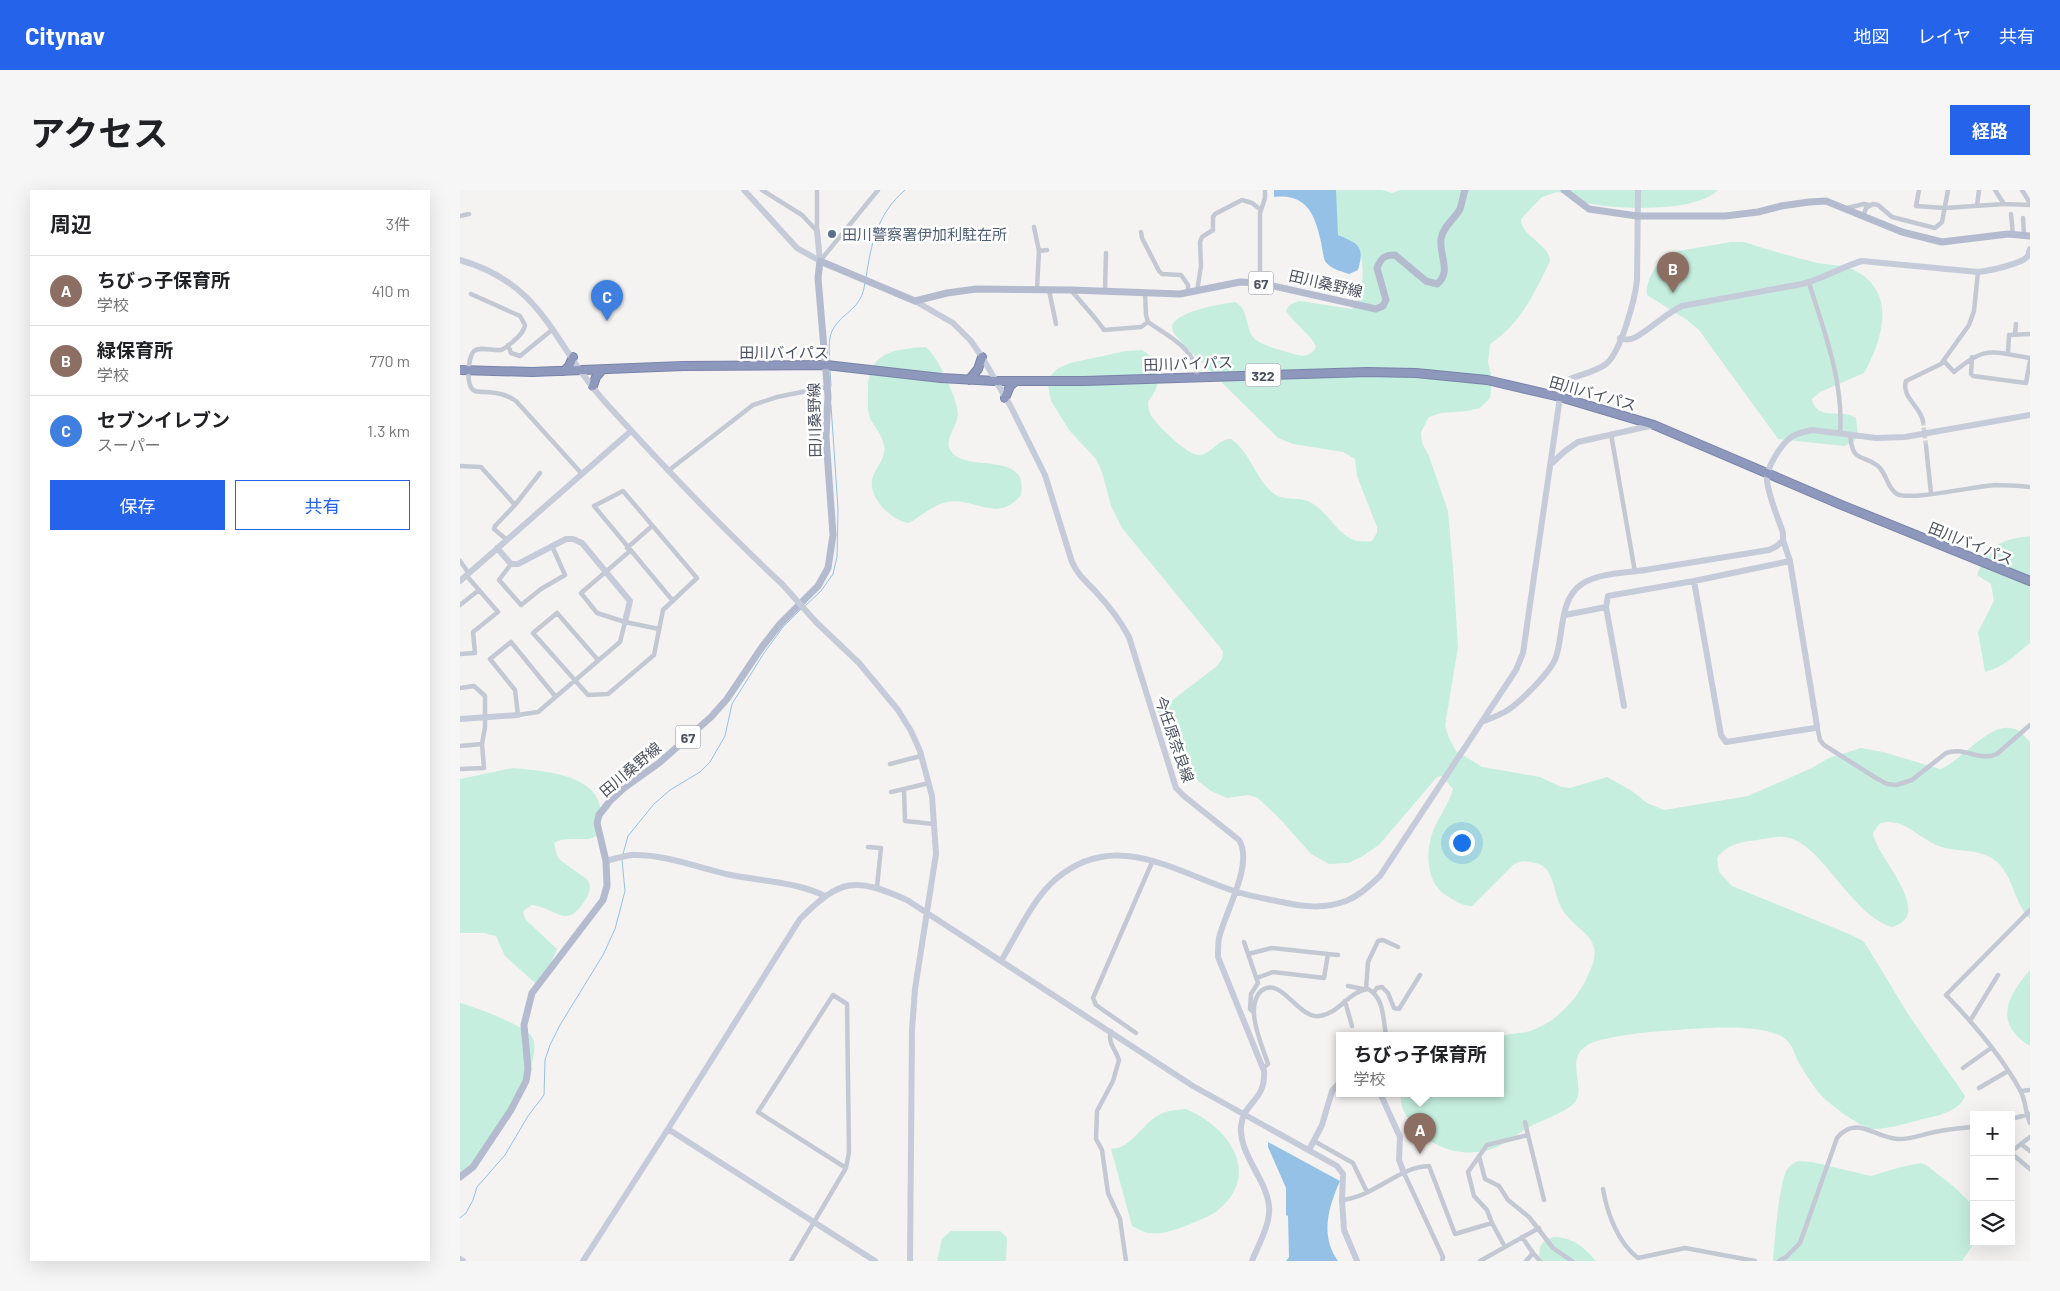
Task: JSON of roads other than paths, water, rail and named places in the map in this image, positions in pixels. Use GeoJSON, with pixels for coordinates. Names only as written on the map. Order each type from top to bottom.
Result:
{"type":"FeatureCollection","features":[{"type":"Feature","properties":{"kind":"highway"},"geometry":{"type":"LineString","coordinates":[[564,371],[569,366],[573,357]]}},
{"type":"Feature","properties":{"kind":"highway"},"geometry":{"type":"LineString","coordinates":[[969,380],[978,369],[982,357]]}},
{"type":"Feature","properties":{"kind":"highway","name":"田川バイパス"},"geometry":{"type":"LineString","coordinates":[[460,370],[582,371],[683,366],[826,365],[995,381],[1367,372],[1416,373],[1487,380],[1560,396],[1654,425],[1767,474],[2030,581]]}},
{"type":"Feature","properties":{"kind":"highway"},"geometry":{"type":"LineString","coordinates":[[593,386],[596,377],[602,370]]}},
{"type":"Feature","properties":{"kind":"highway"},"geometry":{"type":"LineString","coordinates":[[1005,398],[1010,386],[1016,381]]}},
{"type":"Feature","properties":{"kind":"main road","name":"田川桑野線"},"geometry":{"type":"LineString","coordinates":[[915,301],[976,289],[1180,294],[1240,282],[1260,283],[1376,309],[1383,306],[1386,300],[1377,268],[1380,259],[1386,255],[1395,255],[1426,281],[1437,284],[1443,279],[1446,272],[1441,239],[1444,230],[1460,208],[1465,190]]}},
{"type":"Feature","properties":{"kind":"main road"},"geometry":{"type":"LineString","coordinates":[[1564,190],[1589,209],[1637,216],[1725,216],[1758,212],[1780,206],[1826,201],[1909,234],[1942,242],[2014,235],[2027,236]]}},
{"type":"Feature","properties":{"kind":"main road"},"geometry":{"type":"LineString","coordinates":[[820,261],[915,301]]}},
{"type":"Feature","properties":{"kind":"main road","name":"田川桑野線"},"geometry":{"type":"LineString","coordinates":[[460,1177],[473,1167],[511,1110],[526,1080],[528,1069],[524,1025],[527,1006],[532,992],[603,900],[607,886],[606,861],[598,823],[599,815],[624,788],[659,763],[711,717],[727,699],[780,624],[818,586],[828,568],[833,535],[826,436],[826,365],[818,278],[820,261]]}},
{"type":"Feature","properties":{"kind":"street"},"geometry":{"type":"LineString","coordinates":[[744,190],[797,248],[820,261]]}},
{"type":"Feature","properties":{"kind":"street"},"geometry":{"type":"LineString","coordinates":[[762,190],[802,215],[817,231]]}},
{"type":"Feature","properties":{"kind":"street"},"geometry":{"type":"LineString","coordinates":[[817,190],[817,231],[820,261]]}},
{"type":"Feature","properties":{"kind":"street"},"geometry":{"type":"LineString","coordinates":[[820,261],[878,190]]}},
{"type":"Feature","properties":{"kind":"street"},"geometry":{"type":"LineString","coordinates":[[1260,283],[1262,210],[1265,190]]}},
{"type":"Feature","properties":{"kind":"street"},"geometry":{"type":"LineString","coordinates":[[1001,961],[1042,892],[1056,878],[1077,865],[1099,857],[1124,854],[1153,860],[1236,892],[1306,907],[1327,906],[1347,900],[1363,892],[1380,876],[1396,855],[1516,670],[1523,653],[1560,396],[1570,379],[1597,370],[1608,362],[1613,356],[1620,338],[1636,294],[1638,190]]}},
{"type":"Feature","properties":{"kind":"street"},"geometry":{"type":"LineString","coordinates":[[1919,190],[1916,206],[1946,208],[2030,204],[2022,190]]}},
{"type":"Feature","properties":{"kind":"street"},"geometry":{"type":"LineString","coordinates":[[1843,208],[1873,204],[1892,217],[1935,228],[1942,222],[1948,190]]}},
{"type":"Feature","properties":{"kind":"street"},"geometry":{"type":"LineString","coordinates":[[1976,206],[1979,190]]}},
{"type":"Feature","properties":{"kind":"street"},"geometry":{"type":"LineString","coordinates":[[1995,190],[2004,204]]}},
{"type":"Feature","properties":{"kind":"street"},"geometry":{"type":"LineString","coordinates":[[1197,291],[1201,266],[1200,242],[1202,237],[1213,230],[1213,217],[1215,214],[1242,200],[1252,203],[1262,210]]}},
{"type":"Feature","properties":{"kind":"street"},"geometry":{"type":"LineString","coordinates":[[1863,217],[1869,205]]}},
{"type":"Feature","properties":{"kind":"street"},"geometry":{"type":"LineString","coordinates":[[460,216],[469,214]]}},
{"type":"Feature","properties":{"kind":"street"},"geometry":{"type":"LineString","coordinates":[[2011,214],[2014,235]]}},
{"type":"Feature","properties":{"kind":"street"},"geometry":{"type":"LineString","coordinates":[[2022,218],[2027,236]]}},
{"type":"Feature","properties":{"kind":"street"},"geometry":{"type":"LineString","coordinates":[[1034,227],[1039,250],[1037,289]]}},
{"type":"Feature","properties":{"kind":"street"},"geometry":{"type":"LineString","coordinates":[[1141,232],[1142,238],[1159,272],[1162,274],[1181,275],[1188,285],[1188,293]]}},
{"type":"Feature","properties":{"kind":"street"},"geometry":{"type":"LineString","coordinates":[[1620,338],[1636,337],[1682,306],[1809,282],[1821,279],[1862,261],[1978,272],[1990,271],[2022,260],[2027,257],[2030,249]]}},
{"type":"Feature","properties":{"kind":"street"},"geometry":{"type":"LineString","coordinates":[[1039,250],[1047,250]]}},
{"type":"Feature","properties":{"kind":"street"},"geometry":{"type":"LineString","coordinates":[[1105,291],[1106,253]]}},
{"type":"Feature","properties":{"kind":"street"},"geometry":{"type":"LineString","coordinates":[[1100,257],[1105,262]]}},
{"type":"Feature","properties":{"kind":"street"},"geometry":{"type":"LineString","coordinates":[[460,260],[483,267],[510,282],[534,304],[554,328],[593,386],[631,430],[715,521],[782,584],[816,622],[859,663],[898,710],[910,731],[921,756],[932,796],[936,854],[915,989],[912,1030],[910,1261]]}},
{"type":"Feature","properties":{"kind":"street"},"geometry":{"type":"LineString","coordinates":[[1923,421],[1922,415],[1906,393],[1904,386],[1906,381],[1935,368],[1944,361],[1969,325],[1974,311],[1978,272]]}},
{"type":"Feature","properties":{"kind":"street"},"geometry":{"type":"LineString","coordinates":[[1809,282],[1826,337],[1839,391],[1841,407],[1840,434]]}},
{"type":"Feature","properties":{"kind":"street"},"geometry":{"type":"LineString","coordinates":[[1049,290],[1056,324]]}},
{"type":"Feature","properties":{"kind":"street"},"geometry":{"type":"LineString","coordinates":[[1071,290],[1104,330],[1141,327],[1148,322]]}},
{"type":"Feature","properties":{"kind":"street"},"geometry":{"type":"LineString","coordinates":[[1145,293],[1148,322],[1186,348],[1194,361],[1197,377]]}},
{"type":"Feature","properties":{"kind":"street"},"geometry":{"type":"LineString","coordinates":[[471,294],[520,316],[524,322],[524,329],[501,350],[478,349],[474,351],[470,359],[468,382],[471,388],[475,391],[502,393],[516,401],[582,474]]}},
{"type":"Feature","properties":{"kind":"street","name":"今任原奈良線"},"geometry":{"type":"LineString","coordinates":[[915,301],[953,323],[971,341],[982,357],[1045,475],[1077,573],[1121,621],[1129,637],[1176,788],[1239,840],[1243,847],[1244,854],[1236,892],[1219,939],[1218,958],[1263,1068],[1265,1084],[1261,1093],[1243,1114]]}},
{"type":"Feature","properties":{"kind":"street"},"geometry":{"type":"LineString","coordinates":[[2015,334],[2016,324]]}},
{"type":"Feature","properties":{"kind":"street"},"geometry":{"type":"LineString","coordinates":[[508,345],[512,353],[520,356],[554,328]]}},
{"type":"Feature","properties":{"kind":"street"},"geometry":{"type":"LineString","coordinates":[[2008,354],[2009,335],[2030,334]]}},
{"type":"Feature","properties":{"kind":"street"},"geometry":{"type":"LineString","coordinates":[[1944,361],[1954,372],[1972,357],[1990,351],[2008,354],[2030,360],[2026,383],[1973,376],[1971,374],[1972,357]]}},
{"type":"Feature","properties":{"kind":"street"},"geometry":{"type":"LineString","coordinates":[[668,471],[753,404],[827,387]]}},
{"type":"Feature","properties":{"kind":"street"},"geometry":{"type":"LineString","coordinates":[[2030,415],[1904,437],[1876,438],[1812,430],[1801,432],[1790,438],[1780,450],[1767,474],[1767,483],[1783,533],[1782,540],[1790,561],[1817,726],[1820,740],[1824,745],[1876,778],[1887,784],[1896,785],[1912,780],[1952,750],[1985,757],[1997,754],[2030,725]]}},
{"type":"Feature","properties":{"kind":"street"},"geometry":{"type":"LineString","coordinates":[[1550,465],[1578,442],[1654,425]]}},
{"type":"Feature","properties":{"kind":"street"},"geometry":{"type":"LineString","coordinates":[[460,580],[631,430]]}},
{"type":"Feature","properties":{"kind":"street"},"geometry":{"type":"LineString","coordinates":[[1611,434],[1635,572]]}},
{"type":"Feature","properties":{"kind":"street"},"geometry":{"type":"LineString","coordinates":[[1850,435],[1854,451],[1858,457],[1881,469],[1894,492],[1909,497],[1995,485],[2030,487]]}},
{"type":"Feature","properties":{"kind":"street"},"geometry":{"type":"LineString","coordinates":[[1926,446],[1931,493]]}},
{"type":"Feature","properties":{"kind":"street"},"geometry":{"type":"LineString","coordinates":[[460,466],[481,467],[515,505]]}},
{"type":"Feature","properties":{"kind":"street"},"geometry":{"type":"LineString","coordinates":[[507,540],[494,529],[540,473]]}},
{"type":"Feature","properties":{"kind":"street"},"geometry":{"type":"LineString","coordinates":[[598,660],[557,613],[533,632],[588,695],[608,694],[654,655],[663,610],[673,601],[697,578],[623,491],[594,506],[673,601]]}},
{"type":"Feature","properties":{"kind":"street"},"geometry":{"type":"LineString","coordinates":[[652,526],[606,572],[581,593],[597,613],[625,622],[659,629]]}},
{"type":"Feature","properties":{"kind":"street"},"geometry":{"type":"LineString","coordinates":[[460,719],[538,712],[620,642],[630,601],[582,543],[573,539],[566,539],[518,564],[511,564],[497,548]]}},
{"type":"Feature","properties":{"kind":"street"},"geometry":{"type":"LineString","coordinates":[[1483,721],[1495,718],[1509,709],[1549,669],[1555,660],[1566,602],[1582,584],[1594,579],[1769,550],[1777,546],[1782,540]]}},
{"type":"Feature","properties":{"kind":"street"},"geometry":{"type":"LineString","coordinates":[[511,564],[499,580],[521,605],[541,588],[565,575],[552,546]]}},
{"type":"Feature","properties":{"kind":"street"},"geometry":{"type":"LineString","coordinates":[[460,561],[467,574],[498,612],[473,632],[476,653],[460,654]]}},
{"type":"Feature","properties":{"kind":"street"},"geometry":{"type":"LineString","coordinates":[[1624,706],[1606,607],[1608,596],[1694,581],[1790,561]]}},
{"type":"Feature","properties":{"kind":"street"},"geometry":{"type":"LineString","coordinates":[[1694,581],[1723,739],[1726,742],[1811,730],[1817,726]]}},
{"type":"Feature","properties":{"kind":"street"},"geometry":{"type":"LineString","coordinates":[[460,605],[479,590]]}},
{"type":"Feature","properties":{"kind":"street"},"geometry":{"type":"LineString","coordinates":[[1565,615],[1606,607]]}},
{"type":"Feature","properties":{"kind":"street"},"geometry":{"type":"LineString","coordinates":[[518,715],[515,690],[490,660],[511,642],[555,696]]}},
{"type":"Feature","properties":{"kind":"street"},"geometry":{"type":"LineString","coordinates":[[460,688],[474,686],[485,696],[486,718],[482,744],[484,768],[460,769]]}},
{"type":"Feature","properties":{"kind":"street"},"geometry":{"type":"LineString","coordinates":[[460,746],[482,744]]}},
{"type":"Feature","properties":{"kind":"street"},"geometry":{"type":"LineString","coordinates":[[890,764],[921,756]]}},
{"type":"Feature","properties":{"kind":"street"},"geometry":{"type":"LineString","coordinates":[[891,792],[929,783]]}},
{"type":"Feature","properties":{"kind":"street"},"geometry":{"type":"LineString","coordinates":[[904,789],[905,821],[934,824]]}},
{"type":"Feature","properties":{"kind":"street"},"geometry":{"type":"LineString","coordinates":[[868,847],[881,848],[877,887]]}},
{"type":"Feature","properties":{"kind":"street"},"geometry":{"type":"LineString","coordinates":[[606,861],[631,855],[654,857],[814,891],[825,896]]}},
{"type":"Feature","properties":{"kind":"street"},"geometry":{"type":"LineString","coordinates":[[1136,1032],[1096,1005],[1093,998],[1153,860]]}},
{"type":"Feature","properties":{"kind":"street"},"geometry":{"type":"LineString","coordinates":[[583,1261],[800,919],[825,896],[848,886],[864,884],[877,887],[907,900],[1193,1086],[1309,1150],[1341,1170],[1343,1179],[1344,1230],[1357,1261]]}},
{"type":"Feature","properties":{"kind":"street"},"geometry":{"type":"LineString","coordinates":[[2030,910],[1946,995],[1970,1021],[2008,1071],[2021,1091],[2030,1123]]}},
{"type":"Feature","properties":{"kind":"street"},"geometry":{"type":"LineString","coordinates":[[1365,989],[1368,962],[1378,941],[1384,940],[1398,947]]}},
{"type":"Feature","properties":{"kind":"street"},"geometry":{"type":"LineString","coordinates":[[1244,942],[1258,983],[1251,994],[1250,1009],[1253,1012],[1268,1064],[1263,1068]]}},
{"type":"Feature","properties":{"kind":"street"},"geometry":{"type":"LineString","coordinates":[[1248,954],[1272,948],[1338,955]]}},
{"type":"Feature","properties":{"kind":"street"},"geometry":{"type":"LineString","coordinates":[[1256,978],[1273,972],[1324,978],[1328,954]]}},
{"type":"Feature","properties":{"kind":"street"},"geometry":{"type":"LineString","coordinates":[[1374,992],[1377,988],[1382,987],[1388,994],[1394,1008],[1399,1009],[1420,975]]}},
{"type":"Feature","properties":{"kind":"street"},"geometry":{"type":"LineString","coordinates":[[1970,1021],[1998,975]]}},
{"type":"Feature","properties":{"kind":"street"},"geometry":{"type":"LineString","coordinates":[[1348,986],[1374,992],[1380,1000],[1385,1032]]}},
{"type":"Feature","properties":{"kind":"street"},"geometry":{"type":"LineString","coordinates":[[1253,1012],[1257,996],[1263,990],[1269,988],[1281,991],[1313,1016],[1321,1016],[1330,1012],[1365,989]]}},
{"type":"Feature","properties":{"kind":"street"},"geometry":{"type":"LineString","coordinates":[[791,1261],[846,1168],[848,1152],[847,1004],[833,995],[758,1112],[846,1168]]}},
{"type":"Feature","properties":{"kind":"street"},"geometry":{"type":"LineString","coordinates":[[1345,1001],[1352,1026]]}},
{"type":"Feature","properties":{"kind":"street"},"geometry":{"type":"LineString","coordinates":[[1111,1031],[1109,1036],[1111,1044],[1119,1060],[1113,1081],[1097,1111],[1096,1139],[1104,1156],[1108,1193],[1120,1219],[1126,1261]]}},
{"type":"Feature","properties":{"kind":"street"},"geometry":{"type":"LineString","coordinates":[[1963,1068],[1991,1048]]}},
{"type":"Feature","properties":{"kind":"street"},"geometry":{"type":"LineString","coordinates":[[1979,1088],[2008,1071]]}},
{"type":"Feature","properties":{"kind":"street"},"geometry":{"type":"LineString","coordinates":[[1309,1150],[1322,1125],[1332,1091],[1336,1086]]}},
{"type":"Feature","properties":{"kind":"street"},"geometry":{"type":"LineString","coordinates":[[2021,1091],[2030,1090]]}},
{"type":"Feature","properties":{"kind":"street"},"geometry":{"type":"LineString","coordinates":[[1383,1097],[1400,1137],[1399,1160],[1443,1257],[1442,1261]]}},
{"type":"Feature","properties":{"kind":"street"},"geometry":{"type":"LineString","coordinates":[[1243,1114],[1241,1128],[1243,1145],[1269,1206],[1268,1220],[1252,1261]]}},
{"type":"Feature","properties":{"kind":"street"},"geometry":{"type":"LineString","coordinates":[[2015,1118],[2028,1114]]}},
{"type":"Feature","properties":{"kind":"street"},"geometry":{"type":"LineString","coordinates":[[1525,1122],[1544,1200]]}},
{"type":"Feature","properties":{"kind":"street"},"geometry":{"type":"LineString","coordinates":[[1779,1261],[1785,1260],[1800,1243],[1837,1138],[1843,1131],[1856,1127],[1889,1138],[1906,1139],[1936,1131],[1970,1127]]}},
{"type":"Feature","properties":{"kind":"street"},"geometry":{"type":"LineString","coordinates":[[668,1129],[876,1261]]}},
{"type":"Feature","properties":{"kind":"street"},"geometry":{"type":"LineString","coordinates":[[1505,1247],[1492,1223],[1488,1210],[1474,1196],[1468,1172],[1487,1145],[1528,1135]]}},
{"type":"Feature","properties":{"kind":"street"},"geometry":{"type":"LineString","coordinates":[[2030,1137],[2012,1152],[2030,1168]]}},
{"type":"Feature","properties":{"kind":"street"},"geometry":{"type":"LineString","coordinates":[[1314,1141],[1353,1163],[1367,1192]]}},
{"type":"Feature","properties":{"kind":"street"},"geometry":{"type":"LineString","coordinates":[[2021,1144],[2030,1151]]}},
{"type":"Feature","properties":{"kind":"street"},"geometry":{"type":"LineString","coordinates":[[1479,1156],[1486,1179],[1499,1186],[1508,1200],[1539,1228],[1553,1248],[1572,1261]]}},
{"type":"Feature","properties":{"kind":"street"},"geometry":{"type":"LineString","coordinates":[[1342,1200],[1367,1192],[1416,1166],[1429,1166],[1455,1234],[1492,1223]]}},
{"type":"Feature","properties":{"kind":"street"},"geometry":{"type":"LineString","coordinates":[[1603,1189],[1605,1203],[1616,1229],[1630,1252],[1638,1258],[1685,1248],[1755,1261]]}},
{"type":"Feature","properties":{"kind":"street"},"geometry":{"type":"LineString","coordinates":[[1480,1261],[1488,1259],[1539,1228]]}},
{"type":"Feature","properties":{"kind":"street"},"geometry":{"type":"LineString","coordinates":[[1522,1237],[1532,1253],[1540,1261]]}},
{"type":"Feature","properties":{"kind":"street"},"geometry":{"type":"LineString","coordinates":[[1526,1261],[1532,1253]]}},
{"type":"Feature","properties":{"kind":"water"},"geometry":{"type":"Polygon","coordinates":[[[1274,190],[1336,190],[1338,235],[1351,241],[1358,247],[1361,256],[1358,270],[1349,274],[1327,264],[1324,259],[1316,223],[1307,207],[1294,198],[1274,197],[1274,190]]]}},
{"type":"Feature","properties":{"kind":"water"},"geometry":{"type":"Polygon","coordinates":[[[1268,1142],[1340,1181],[1332,1201],[1328,1222],[1329,1242],[1338,1261],[1286,1261],[1289,1257],[1286,1188],[1268,1147],[1268,1142]]]}},
{"type":"Feature","properties":{"kind":"waterway"},"geometry":{"type":"LineString","coordinates":[[866,278],[870,253],[877,230],[888,209],[905,190]]}},
{"type":"Feature","properties":{"kind":"waterway"},"geometry":{"type":"LineString","coordinates":[[830,363],[829,343],[832,331],[836,324],[856,305],[863,292],[865,282]]}},
{"type":"Feature","properties":{"kind":"waterway"},"geometry":{"type":"LineString","coordinates":[[830,370],[831,386]]}},
{"type":"Feature","properties":{"kind":"waterway"},"geometry":{"type":"LineString","coordinates":[[804,607],[821,591],[833,574],[837,557],[838,509],[831,405]]}},
{"type":"Feature","properties":{"kind":"waterway"},"geometry":{"type":"LineString","coordinates":[[623,854],[628,836],[654,804],[670,790],[700,772],[710,762],[725,736],[732,704],[764,653],[783,627],[801,609]]}},
{"type":"Feature","properties":{"kind":"waterway"},"geometry":{"type":"LineString","coordinates":[[460,1218],[466,1213],[477,1187],[505,1155],[528,1116],[544,1095],[545,1060],[550,1045],[560,1025],[603,955],[615,929],[625,891],[622,860]]}},
{"type":"Feature","properties":{"kind":"tunnel"},"geometry":{"type":"LineString","coordinates":[[1923,421],[1926,446]]}},
{"type":"Feature","properties":{"kind":"place","name":"田川警察署伊加利駐在所"},"geometry":{"type":"Point","coordinates":[832,234]}},
{"type":"Feature","properties":{"kind":"place","name":"緑保育所"},"geometry":{"type":"Point","coordinates":[1673,293]}},
{"type":"Feature","properties":{"kind":"place","name":"セブンイレブン"},"geometry":{"type":"Point","coordinates":[607,321]}},
{"type":"Feature","properties":{"kind":"place","name":"ちびっ子保育所"},"geometry":{"type":"Point","coordinates":[1420,1154]}}]}
